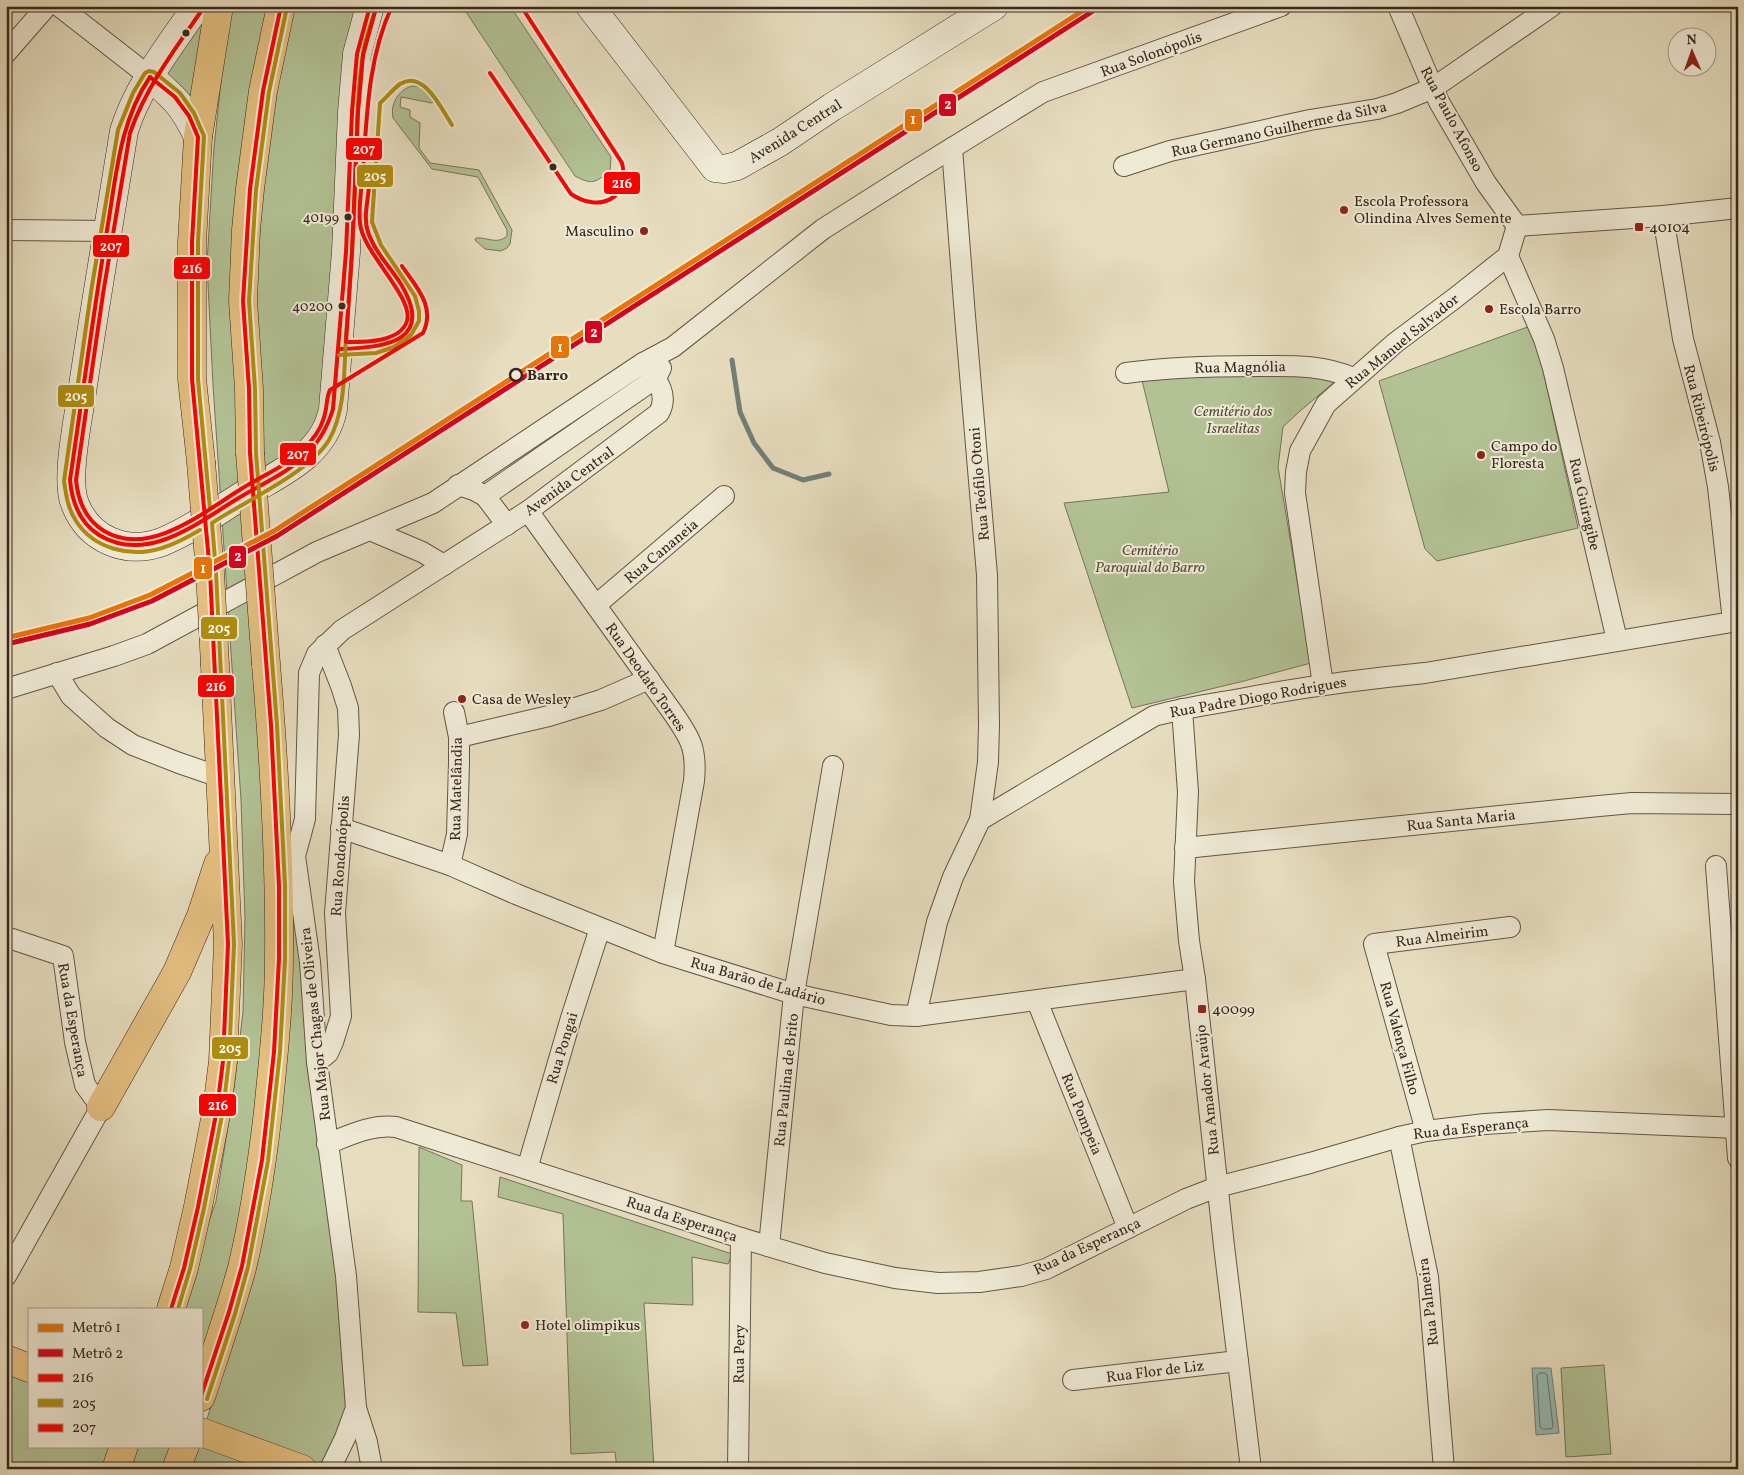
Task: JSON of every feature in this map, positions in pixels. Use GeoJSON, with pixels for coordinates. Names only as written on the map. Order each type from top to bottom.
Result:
{"type":"FeatureCollection","features":[{"type":"Feature","properties":{"kind":"main road"},"geometry":{"type":"LineString","coordinates":[[171,1308],[184,1268],[217,1109],[223,1061],[228,944],[210,572],[192,379],[191,348],[192,242],[198,137],[219,6]]}},
{"type":"Feature","properties":{"kind":"main road"},"geometry":{"type":"LineString","coordinates":[[202,1394],[242,1266],[262,1160],[273,1062],[279,959],[279,886],[271,725],[250,453],[243,300],[250,189],[263,91],[281,6]]}},
{"type":"Feature","properties":{"kind":"main road"},"geometry":{"type":"LineString","coordinates":[[271,725],[285,762],[296,856]]}},
{"type":"Feature","properties":{"kind":"main road"},"geometry":{"type":"LineString","coordinates":[[101,1107],[178,972],[201,916],[223,849]]}},
{"type":"Feature","properties":{"kind":"main road"},"geometry":{"type":"LineString","coordinates":[[6,1359],[28,1368]]}},
{"type":"Feature","properties":{"kind":"main road"},"geometry":{"type":"LineString","coordinates":[[202,1432],[302,1469]]}},
{"type":"Feature","properties":{"kind":"main road"},"geometry":{"type":"LineString","coordinates":[[116,1469],[123,1448]]}},
{"type":"Feature","properties":{"kind":"main road"},"geometry":{"type":"LineString","coordinates":[[176,1469],[184,1448]]}},
{"type":"Feature","properties":{"kind":"street"},"geometry":{"type":"LineString","coordinates":[[6,53],[47,6]]}},
{"type":"Feature","properties":{"kind":"street"},"geometry":{"type":"LineString","coordinates":[[59,6],[175,98],[189,116],[198,137]]}},
{"type":"Feature","properties":{"kind":"street"},"geometry":{"type":"LineString","coordinates":[[197,6],[138,95],[124,131],[70,480],[75,505],[88,527],[100,538],[124,545],[140,546],[161,542],[186,530],[286,471],[302,460],[323,437],[333,409],[346,252],[352,112],[357,54],[370,6]]}},
{"type":"Feature","properties":{"kind":"street","name":"Avenida Central"},"geometry":{"type":"LineString","coordinates":[[590,6],[715,168],[724,169],[737,166],[780,142],[832,107],[994,6]]}},
{"type":"Feature","properties":{"kind":"street","name":"Rua Solonópolis"},"geometry":{"type":"LineString","coordinates":[[952,148],[1043,92],[1281,6]]}},
{"type":"Feature","properties":{"kind":"street","name":"Rua Paulo Afonso"},"geometry":{"type":"LineString","coordinates":[[1398,6],[1432,88],[1486,183],[1516,226]]}},
{"type":"Feature","properties":{"kind":"street","name":"Rua Germano Guilherme da Silva"},"geometry":{"type":"LineString","coordinates":[[1124,166],[1170,151],[1310,120],[1377,109],[1398,103],[1432,88],[1552,6]]}},
{"type":"Feature","properties":{"kind":"street"},"geometry":{"type":"LineString","coordinates":[[485,496],[649,371],[673,347],[823,230],[952,148]]}},
{"type":"Feature","properties":{"kind":"street","name":"Rua Teófilo Otoni"},"geometry":{"type":"LineString","coordinates":[[952,148],[964,316],[988,575],[990,725],[988,762],[980,820]]}},
{"type":"Feature","properties":{"kind":"street"},"geometry":{"type":"LineString","coordinates":[[1508,256],[1516,226],[1663,216],[1738,208]]}},
{"type":"Feature","properties":{"kind":"street","name":"Rua Ribeirópolis"},"geometry":{"type":"LineString","coordinates":[[1663,216],[1683,339],[1710,442],[1718,487],[1735,621]]}},
{"type":"Feature","properties":{"kind":"street"},"geometry":{"type":"LineString","coordinates":[[6,230],[108,231]]}},
{"type":"Feature","properties":{"kind":"street","name":"Rua Manuel Salvador"},"geometry":{"type":"LineString","coordinates":[[1323,685],[1295,493],[1300,451],[1326,404],[1353,378],[1394,343],[1456,298],[1508,256]]}},
{"type":"Feature","properties":{"kind":"street","name":"Rua Guiragibe"},"geometry":{"type":"LineString","coordinates":[[1508,256],[1544,339],[1553,368],[1618,640]]}},
{"type":"Feature","properties":{"kind":"street","name":"Rua Magnólia"},"geometry":{"type":"LineString","coordinates":[[1126,373],[1161,368],[1298,366],[1326,368],[1353,378]]}},
{"type":"Feature","properties":{"kind":"street"},"geometry":{"type":"LineString","coordinates":[[6,689],[147,644],[317,552],[433,502],[458,485],[649,371]]}},
{"type":"Feature","properties":{"kind":"street","name":"Avenida Central"},"geometry":{"type":"LineString","coordinates":[[324,645],[342,630],[528,511],[659,413],[663,396],[661,389],[649,371]]}},
{"type":"Feature","properties":{"kind":"street"},"geometry":{"type":"LineString","coordinates":[[458,485],[485,496],[506,525]]}},
{"type":"Feature","properties":{"kind":"street","name":"Rua Cananeia"},"geometry":{"type":"LineString","coordinates":[[596,605],[724,496]]}},
{"type":"Feature","properties":{"kind":"street","name":"Rua Deodato Torres"},"geometry":{"type":"LineString","coordinates":[[528,511],[682,726],[694,752],[696,764],[688,822],[664,953]]}},
{"type":"Feature","properties":{"kind":"street"},"geometry":{"type":"LineString","coordinates":[[370,530],[422,552],[444,565]]}},
{"type":"Feature","properties":{"kind":"street","name":"Rua Padre Diogo Rodrigues"},"geometry":{"type":"LineString","coordinates":[[980,820],[1154,716],[1182,709],[1323,685],[1426,673],[1735,621]]}},
{"type":"Feature","properties":{"kind":"street","name":"Rua Rondonópolis"},"geometry":{"type":"LineString","coordinates":[[316,1062],[328,1052],[334,1042],[341,1016],[335,913],[349,735],[348,708],[324,645]]}},
{"type":"Feature","properties":{"kind":"street","name":"Rua Major Chagas de Oliveira"},"geometry":{"type":"LineString","coordinates":[[324,645],[312,663],[309,673],[305,820],[296,856],[310,962],[316,1062],[346,1276],[356,1408],[367,1442],[372,1469]]}},
{"type":"Feature","properties":{"kind":"street"},"geometry":{"type":"LineString","coordinates":[[57,673],[71,696],[107,728],[133,744],[220,777]]}},
{"type":"Feature","properties":{"kind":"street"},"geometry":{"type":"LineString","coordinates":[[459,738],[549,716],[600,700],[649,680]]}},
{"type":"Feature","properties":{"kind":"street","name":"Rua Amador Araújo"},"geometry":{"type":"LineString","coordinates":[[1182,709],[1188,792],[1185,848],[1189,941],[1195,979],[1217,1187],[1251,1469]]}},
{"type":"Feature","properties":{"kind":"street","name":"Rua Matelândia"},"geometry":{"type":"LineString","coordinates":[[450,865],[458,834],[459,738],[454,712]]}},
{"type":"Feature","properties":{"kind":"street","name":"Rua Paulina de Brito"},"geometry":{"type":"LineString","coordinates":[[769,1246],[794,994],[833,766]]}},
{"type":"Feature","properties":{"kind":"street","name":"Rua Santa Maria"},"geometry":{"type":"LineString","coordinates":[[1185,848],[1616,804],[1738,804]]}},
{"type":"Feature","properties":{"kind":"street"},"geometry":{"type":"LineString","coordinates":[[916,1016],[937,922],[954,877],[980,820]]}},
{"type":"Feature","properties":{"kind":"street","name":"Rua Barão de Ladário"},"geometry":{"type":"LineString","coordinates":[[341,828],[450,865],[516,894],[664,953],[794,994],[891,1016],[916,1016],[1037,1001],[1121,987],[1195,979]]}},
{"type":"Feature","properties":{"kind":"street"},"geometry":{"type":"LineString","coordinates":[[1716,866],[1738,1158]]}},
{"type":"Feature","properties":{"kind":"street","name":"Rua Almeirim"},"geometry":{"type":"LineString","coordinates":[[1374,944],[1510,927]]}},
{"type":"Feature","properties":{"kind":"street","name":"Rua Pongai"},"geometry":{"type":"LineString","coordinates":[[527,1169],[571,1018],[600,928]]}},
{"type":"Feature","properties":{"kind":"street","name":"Rua da Esperança"},"geometry":{"type":"LineString","coordinates":[[6,937],[63,956],[75,1042],[85,1085],[101,1107]]}},
{"type":"Feature","properties":{"kind":"street","name":"Rua Valença Filho"},"geometry":{"type":"LineString","coordinates":[[1374,944],[1426,1131]]}},
{"type":"Feature","properties":{"kind":"street","name":"Rua Pompeia"},"geometry":{"type":"LineString","coordinates":[[1037,1001],[1128,1228]]}},
{"type":"Feature","properties":{"kind":"street"},"geometry":{"type":"LineString","coordinates":[[6,1276],[101,1107]]}},
{"type":"Feature","properties":{"kind":"street","name":"Rua da Esperança"},"geometry":{"type":"LineString","coordinates":[[327,1144],[372,1128],[389,1126],[740,1238],[825,1263],[896,1278],[938,1283],[979,1282],[1021,1276],[1046,1268],[1186,1199],[1217,1187],[1426,1131],[1485,1124],[1548,1120],[1736,1128]]}},
{"type":"Feature","properties":{"kind":"street","name":"Rua Palmeira"},"geometry":{"type":"LineString","coordinates":[[1399,1137],[1428,1277],[1444,1469]]}},
{"type":"Feature","properties":{"kind":"street","name":"Rua Pery"},"geometry":{"type":"LineString","coordinates":[[738,1469],[740,1238]]}},
{"type":"Feature","properties":{"kind":"street","name":"Rua Flor de Liz"},"geometry":{"type":"LineString","coordinates":[[1073,1380],[1238,1361]]}},
{"type":"Feature","properties":{"kind":"street","name":"Rua Major Chagas de Oliveira"},"geometry":{"type":"LineString","coordinates":[[330,1469],[345,1438],[356,1408]]}},
{"type":"Feature","properties":{"kind":"green space"},"geometry":{"type":"Polygon","coordinates":[[[229,6],[272,6],[243,185],[271,875],[262,1110],[202,1397],[202,1308],[179,1308],[216,1201],[233,1096],[243,1012],[245,918],[241,800],[213,385],[207,264],[214,147],[229,6]]]}},
{"type":"Feature","properties":{"kind":"green space"},"geometry":{"type":"Polygon","coordinates":[[[288,6],[361,6],[340,277],[320,427],[260,485],[249,389],[269,97],[288,6]]]}},
{"type":"Feature","properties":{"kind":"green space"},"geometry":{"type":"Polygon","coordinates":[[[462,6],[510,6],[611,157],[610,171],[601,178],[590,182],[575,176],[462,6]]]}},
{"type":"Feature","properties":{"kind":"green space"},"geometry":{"type":"Polygon","coordinates":[[[206,8],[191,112],[157,90],[206,8]]]}},
{"type":"Feature","properties":{"kind":"green space"},"geometry":{"type":"Polygon","coordinates":[[[412,86],[423,87],[434,101],[432,103],[401,97],[400,107],[410,110],[410,117],[420,123],[419,148],[430,163],[479,170],[512,230],[510,244],[507,248],[501,251],[485,249],[475,240],[480,238],[499,240],[507,236],[507,230],[478,177],[432,169],[393,118],[392,113],[396,99],[399,94],[412,86]]]}},
{"type":"Feature","properties":{"kind":"green space","name":"Campo do Floresta"},"geometry":{"type":"Polygon","coordinates":[[[1533,325],[1578,528],[1437,561],[1425,549],[1379,381],[1533,325]]]}},
{"type":"Feature","properties":{"kind":"green space"},"geometry":{"type":"Polygon","coordinates":[[[399,348],[392,355],[363,369],[380,356],[399,348]]]}},
{"type":"Feature","properties":{"kind":"green space"},"geometry":{"type":"Polygon","coordinates":[[[1169,370],[1339,378],[1283,427],[1278,467],[1311,663],[1132,708],[1064,503],[1169,492],[1141,376],[1169,370]]]}},
{"type":"Feature","properties":{"kind":"green space"},"geometry":{"type":"Polygon","coordinates":[[[279,777],[353,1359],[346,1431],[334,1451],[320,1465],[206,1422],[243,1308],[284,1049],[279,777]]]}},
{"type":"Feature","properties":{"kind":"green space"},"geometry":{"type":"Polygon","coordinates":[[[419,1147],[462,1165],[461,1201],[472,1201],[488,1365],[463,1366],[456,1313],[418,1312],[419,1147]]]}},
{"type":"Feature","properties":{"kind":"green space"},"geometry":{"type":"Polygon","coordinates":[[[500,1177],[732,1254],[728,1264],[692,1257],[693,1305],[644,1303],[654,1469],[617,1469],[615,1452],[571,1454],[563,1214],[498,1197],[500,1177]]]}},
{"type":"Feature","properties":{"kind":"green space"},"geometry":{"type":"Polygon","coordinates":[[[1604,1365],[1611,1454],[1566,1457],[1561,1368],[1604,1365]]]}},
{"type":"Feature","properties":{"kind":"green space"},"geometry":{"type":"Polygon","coordinates":[[[14,1372],[28,1376],[28,1448],[121,1448],[111,1469],[6,1469],[6,1376],[14,1372]]]}},
{"type":"Feature","properties":{"kind":"green space"},"geometry":{"type":"Polygon","coordinates":[[[202,1446],[286,1469],[187,1469],[194,1448],[202,1448],[202,1446]]]}},
{"type":"Feature","properties":{"kind":"green space"},"geometry":{"type":"Polygon","coordinates":[[[130,1448],[185,1448],[178,1469],[121,1469],[130,1448]]]}},
{"type":"Feature","properties":{"kind":"water"},"geometry":{"type":"Polygon","coordinates":[[[1532,1368],[1551,1368],[1559,1433],[1536,1435],[1532,1368]]]}},
{"type":"Feature","properties":{"kind":"waterway"},"geometry":{"type":"LineString","coordinates":[[732,360],[740,412],[754,443],[773,468],[803,480],[829,474]]}},
{"type":"Feature","properties":{"kind":"metro line","name":"1"},"geometry":{"type":"LineString","coordinates":[[6,638],[89,618],[150,595],[274,531],[1090,6]]}},
{"type":"Feature","properties":{"kind":"metro line","name":"2"},"geometry":{"type":"LineString","coordinates":[[7,644],[90,624],[152,601],[277,536],[1093,11]]}},
{"type":"Feature","properties":{"kind":"transit line","name":"216"},"geometry":{"type":"LineString","coordinates":[[202,1393],[242,1266],[262,1160],[274,1052],[279,959],[279,886],[271,725],[250,453],[249,389],[243,301],[250,189],[263,91],[281,6]]}},
{"type":"Feature","properties":{"kind":"transit line","name":"216"},"geometry":{"type":"LineString","coordinates":[[150,77],[139,95],[131,114],[116,174],[70,480],[78,511],[92,530],[117,543],[135,545],[153,543],[188,529],[282,473],[307,454],[326,427],[333,409],[346,252],[352,112],[357,54],[370,6]]}},
{"type":"Feature","properties":{"kind":"transit line","name":"207"},"geometry":{"type":"LineString","coordinates":[[376,8],[363,55],[358,112],[346,342],[380,340],[389,337],[397,334],[407,321],[407,311],[403,300],[369,247],[360,223],[370,86],[378,46],[392,6]]}},
{"type":"Feature","properties":{"kind":"transit line","name":"216"},"geometry":{"type":"LineString","coordinates":[[490,73],[571,194],[582,200],[592,202],[602,202],[617,194],[622,186],[624,175],[622,163],[521,6]]}},
{"type":"Feature","properties":{"kind":"transit line","name":"205"},"geometry":{"type":"LineString","coordinates":[[207,1399],[235,1314],[248,1267],[268,1161],[280,1052],[285,959],[285,886],[277,725],[256,453],[255,389],[249,301],[256,190],[269,92],[287,7]]}},
{"type":"Feature","properties":{"kind":"transit line","name":"205"},"geometry":{"type":"LineString","coordinates":[[178,1308],[190,1269],[204,1208],[223,1110],[229,1061],[234,944],[212,523],[275,486],[307,464],[329,440],[339,416],[343,389],[352,260],[360,82],[364,48],[376,8]]}},
{"type":"Feature","properties":{"kind":"transit line","name":"207"},"geometry":{"type":"LineString","coordinates":[[202,10],[153,84],[130,133],[103,294],[76,480],[81,502],[92,521],[104,531],[121,538],[139,539],[157,536],[193,520],[295,457],[310,442],[321,427],[330,390],[423,333],[427,314],[426,305],[423,297],[402,266]]}},
{"type":"Feature","properties":{"kind":"transit line","name":"205"},"geometry":{"type":"LineString","coordinates":[[200,530],[172,544],[150,551],[138,552],[114,549],[93,538],[76,521],[69,507],[64,481],[91,292],[118,130],[133,93],[145,73],[149,71],[154,72],[180,93],[194,113],[204,136],[198,242],[198,379],[210,509]]}},
{"type":"Feature","properties":{"kind":"transit line","name":"216"},"geometry":{"type":"LineString","coordinates":[[150,77],[175,97],[189,116],[198,137],[192,242],[192,379],[210,572],[228,944],[223,1061],[217,1109],[184,1268],[171,1308]]}},
{"type":"Feature","properties":{"kind":"transit line","name":"205"},"geometry":{"type":"LineString","coordinates":[[339,355],[376,353],[394,347],[411,335],[419,321],[419,311],[415,296],[381,245],[372,222],[380,103],[400,84],[409,81],[417,82],[431,93],[452,125]]}},
{"type":"Feature","properties":{"kind":"transit line","name":"216"},"geometry":{"type":"LineString","coordinates":[[339,349],[389,343],[401,337],[409,329],[412,317],[409,301],[399,281],[378,251],[368,232],[366,215],[369,186]]}},
{"type":"Feature","properties":{"kind":"place","name":"Escola Professora Olindina Alves Semente"},"geometry":{"type":"Point","coordinates":[1344,210]}},
{"type":"Feature","properties":{"kind":"place","name":"40199"},"geometry":{"type":"Point","coordinates":[348,217]}},
{"type":"Feature","properties":{"kind":"place","name":"40104"},"geometry":{"type":"Point","coordinates":[1639,227]}},
{"type":"Feature","properties":{"kind":"place","name":"Masculino"},"geometry":{"type":"Point","coordinates":[644,231]}},
{"type":"Feature","properties":{"kind":"place","name":"40200"},"geometry":{"type":"Point","coordinates":[342,306]}},
{"type":"Feature","properties":{"kind":"place","name":"Escola Barro"},"geometry":{"type":"Point","coordinates":[1489,309]}},
{"type":"Feature","properties":{"kind":"place","name":"Barro"},"geometry":{"type":"Point","coordinates":[516,375]}},
{"type":"Feature","properties":{"kind":"place","name":"Campo do Floresta"},"geometry":{"type":"Point","coordinates":[1481,455]}},
{"type":"Feature","properties":{"kind":"place","name":"Casa de Wesley"},"geometry":{"type":"Point","coordinates":[462,699]}},
{"type":"Feature","properties":{"kind":"place","name":"40099"},"geometry":{"type":"Point","coordinates":[1202,1009]}},
{"type":"Feature","properties":{"kind":"place","name":"Hotel olimpikus"},"geometry":{"type":"Point","coordinates":[525,1325]}},
{"type":"Feature","properties":{"kind":"park label","name":"Cemitério dos Israelitas"},"geometry":{"type":"Point","coordinates":[1233,420]}},
{"type":"Feature","properties":{"kind":"park label","name":"Cemitério Paroquial do Barro"},"geometry":{"type":"Point","coordinates":[1150,558]}}]}
